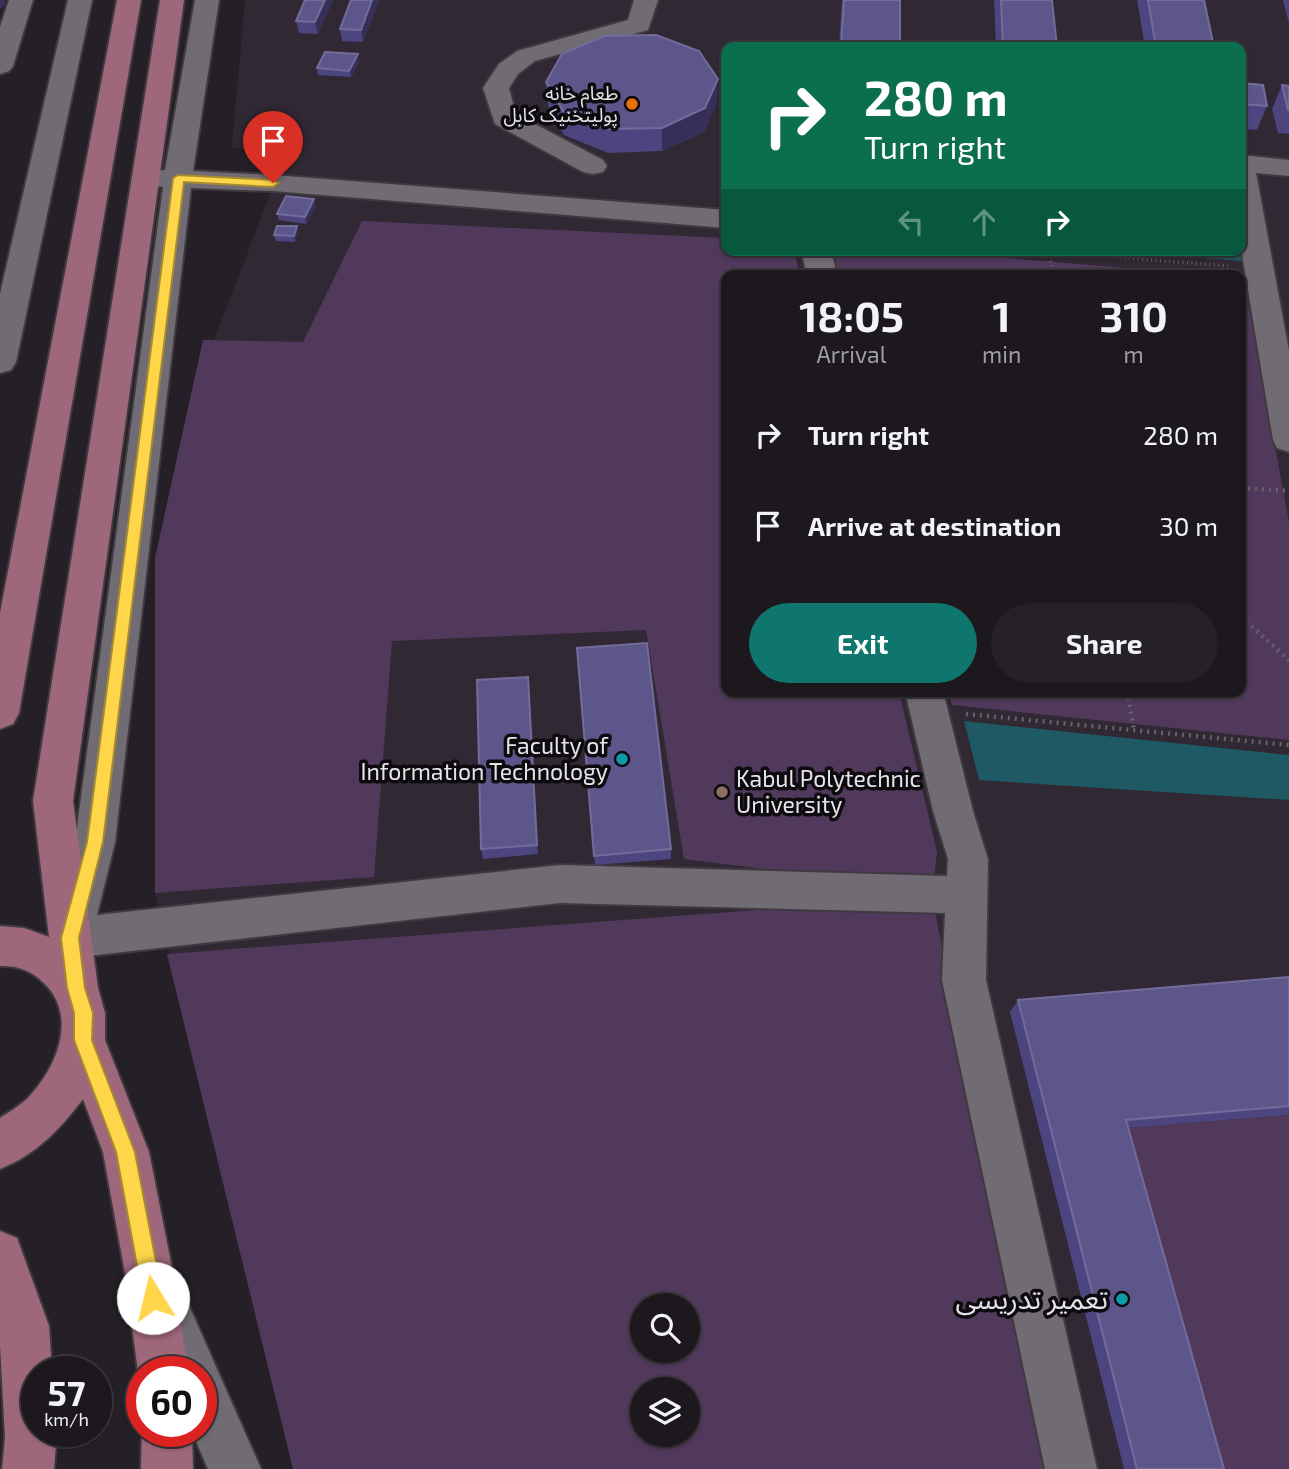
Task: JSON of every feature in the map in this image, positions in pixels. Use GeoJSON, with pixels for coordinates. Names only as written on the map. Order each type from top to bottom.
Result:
{"type":"FeatureCollection","features":[{"type":"Feature","properties":{"kind":"main road"},"geometry":{"type":"LineString","coordinates":[[0,713],[130,0]]}},
{"type":"Feature","properties":{"kind":"main road"},"geometry":{"type":"LineString","coordinates":[[0,1146],[42,1116],[69,1080],[83,1040],[83,1013],[76,988],[53,801],[162,178],[172,0]]}},
{"type":"Feature","properties":{"kind":"main road"},"geometry":{"type":"LineString","coordinates":[[0,946],[36,951],[60,966],[76,988]]}},
{"type":"Feature","properties":{"kind":"main road"},"geometry":{"type":"LineString","coordinates":[[83,1040],[126,1152],[149,1273],[161,1356]]}},
{"type":"Feature","properties":{"kind":"main road"},"geometry":{"type":"LineString","coordinates":[[0,1255],[24,1326],[31,1438],[28,1469]]}},
{"type":"Feature","properties":{"kind":"main road"},"geometry":{"type":"LineString","coordinates":[[166,1447],[167,1469]]}},
{"type":"Feature","properties":{"kind":"street"},"geometry":{"type":"LineString","coordinates":[[0,362],[31,47],[21,0]]}},
{"type":"Feature","properties":{"kind":"street"},"geometry":{"type":"LineString","coordinates":[[31,47],[80,0]]}},
{"type":"Feature","properties":{"kind":"street"},"geometry":{"type":"LineString","coordinates":[[207,0],[162,178],[95,842],[70,938],[560,884],[967,895]]}},
{"type":"Feature","properties":{"kind":"street"},"geometry":{"type":"LineString","coordinates":[[593,166],[504,118],[496,88],[508,69],[526,56],[639,25],[646,0]]}},
{"type":"Feature","properties":{"kind":"street"},"geometry":{"type":"LineString","coordinates":[[1246,164],[1289,168]]}},
{"type":"Feature","properties":{"kind":"street"},"geometry":{"type":"LineString","coordinates":[[162,178],[721,219]]}},
{"type":"Feature","properties":{"kind":"street"},"geometry":{"type":"LineString","coordinates":[[1246,196],[1257,268],[1280,341],[1289,440]]}},
{"type":"Feature","properties":{"kind":"street"},"geometry":{"type":"LineString","coordinates":[[926,701],[953,811],[968,859],[964,980],[1071,1469]]}},
{"type":"Feature","properties":{"kind":"street"},"geometry":{"type":"LineString","coordinates":[[149,1273],[185,1356]]}},
{"type":"Feature","properties":{"kind":"street"},"geometry":{"type":"LineString","coordinates":[[217,1428],[235,1469]]}},
{"type":"Feature","properties":{"kind":"path"},"geometry":{"type":"LineString","coordinates":[[1101,256],[1257,268]]}},
{"type":"Feature","properties":{"kind":"path"},"geometry":{"type":"LineString","coordinates":[[1246,488],[1289,491]]}},
{"type":"Feature","properties":{"kind":"path"},"geometry":{"type":"LineString","coordinates":[[1246,621],[1289,660]]}},
{"type":"Feature","properties":{"kind":"path"},"geometry":{"type":"LineString","coordinates":[[1128,697],[1134,730]]}},
{"type":"Feature","properties":{"kind":"path"},"geometry":{"type":"LineString","coordinates":[[926,701],[1134,730],[1289,746]]}},
{"type":"Feature","properties":{"kind":"shaded area","name":"Kabul Polytechnic University"},"geometry":{"type":"Polygon","coordinates":[[[245,0],[1289,0],[1289,1469],[293,1469],[155,893],[155,558],[203,340],[214,340],[285,155],[232,147],[245,0]]]}},
{"type":"Feature","properties":{"kind":"shaded area"},"geometry":{"type":"Polygon","coordinates":[[[362,221],[721,238],[721,256],[795,256],[799,270],[721,270],[721,697],[900,697],[937,852],[933,890],[684,859],[646,630],[392,641],[374,877],[155,893],[155,558],[203,340],[303,342],[362,221]]]}},
{"type":"Feature","properties":{"kind":"shaded area"},"geometry":{"type":"Polygon","coordinates":[[[833,256],[982,256],[1150,270],[837,270],[833,256]]]}},
{"type":"Feature","properties":{"kind":"shaded area"},"geometry":{"type":"Polygon","coordinates":[[[1246,289],[1289,522],[1289,740],[952,705],[950,697],[1246,697],[1246,289]]]}},
{"type":"Feature","properties":{"kind":"shaded area"},"geometry":{"type":"Polygon","coordinates":[[[932,897],[1047,1469],[293,1469],[167,954],[932,897]]]}},
{"type":"Feature","properties":{"kind":"shaded area"},"geometry":{"type":"Polygon","coordinates":[[[1289,1115],[1289,1469],[1209,1469],[1115,1129],[1289,1115]]]}},
{"type":"Feature","properties":{"kind":"water"},"geometry":{"type":"Polygon","coordinates":[[[1176,256],[1242,256],[1243,261],[1176,256]]]}},
{"type":"Feature","properties":{"kind":"water"},"geometry":{"type":"Polygon","coordinates":[[[964,721],[1289,755],[1289,800],[979,780],[964,721]]]}},
{"type":"Feature","properties":{"kind":"building"},"geometry":{"type":"Polygon","coordinates":[[[305,0],[325,0],[315,22],[296,21],[305,0]]]}},
{"type":"Feature","properties":{"kind":"building"},"geometry":{"type":"Polygon","coordinates":[[[351,0],[372,0],[361,30],[340,29],[351,0]]]}},
{"type":"Feature","properties":{"kind":"building"},"geometry":{"type":"Polygon","coordinates":[[[844,0],[900,0],[900,42],[841,42],[844,0]]]}},
{"type":"Feature","properties":{"kind":"building"},"geometry":{"type":"Polygon","coordinates":[[[1001,0],[1052,0],[1056,42],[1003,42],[1001,0]]]}},
{"type":"Feature","properties":{"kind":"building"},"geometry":{"type":"Polygon","coordinates":[[[1148,0],[1204,0],[1213,42],[1155,42],[1148,0]]]}},
{"type":"Feature","properties":{"kind":"building","name":"طعام خانه پولیتخنیک کابل"},"geometry":{"type":"Polygon","coordinates":[[[656,35],[699,51],[718,79],[705,108],[662,128],[608,129],[563,111],[546,82],[562,54],[604,36],[656,35]]]}},
{"type":"Feature","properties":{"kind":"building"},"geometry":{"type":"Polygon","coordinates":[[[325,52],[358,54],[349,71],[317,68],[325,52]]]}},
{"type":"Feature","properties":{"kind":"building"},"geometry":{"type":"Polygon","coordinates":[[[1246,83],[1263,85],[1267,106],[1246,104],[1246,83]]]}},
{"type":"Feature","properties":{"kind":"building"},"geometry":{"type":"Polygon","coordinates":[[[1282,85],[1289,86],[1289,110],[1288,110],[1282,85]]]}},
{"type":"Feature","properties":{"kind":"building"},"geometry":{"type":"Polygon","coordinates":[[[286,196],[314,199],[305,217],[277,214],[286,196]]]}},
{"type":"Feature","properties":{"kind":"building"},"geometry":{"type":"Polygon","coordinates":[[[277,226],[297,226],[294,236],[274,235],[277,226]]]}},
{"type":"Feature","properties":{"kind":"building","name":"Faculty of Information Technology"},"geometry":{"type":"Polygon","coordinates":[[[647,643],[671,849],[594,856],[577,648],[647,643]]]}},
{"type":"Feature","properties":{"kind":"building"},"geometry":{"type":"Polygon","coordinates":[[[528,677],[537,845],[481,849],[477,680],[528,677]]]}},
{"type":"Feature","properties":{"kind":"building","name":"تعمیر تدریسی"},"geometry":{"type":"Polygon","coordinates":[[[1289,977],[1289,1106],[1126,1120],[1224,1469],[1137,1469],[1018,1000],[1289,977]]]}},
{"type":"Feature","properties":{"kind":"place","name":"طعام خانه پولیتخنیک کابل"},"geometry":{"type":"Point","coordinates":[632,104]}},
{"type":"Feature","properties":{"kind":"place","name":"Faculty of Information Technology"},"geometry":{"type":"Point","coordinates":[622,759]}},
{"type":"Feature","properties":{"kind":"place","name":"Kabul Polytechnic University"},"geometry":{"type":"Point","coordinates":[722,792]}},
{"type":"Feature","properties":{"kind":"place","name":"تعمیر تدریسی"},"geometry":{"type":"Point","coordinates":[1122,1299]}},
{"type":"Feature","properties":{"kind":"route"},"geometry":{"type":"LineString","coordinates":[[153,1298],[126,1152],[83,1040],[83,1013],[76,988],[70,938],[95,842],[178,178],[273,183]]}}]}
